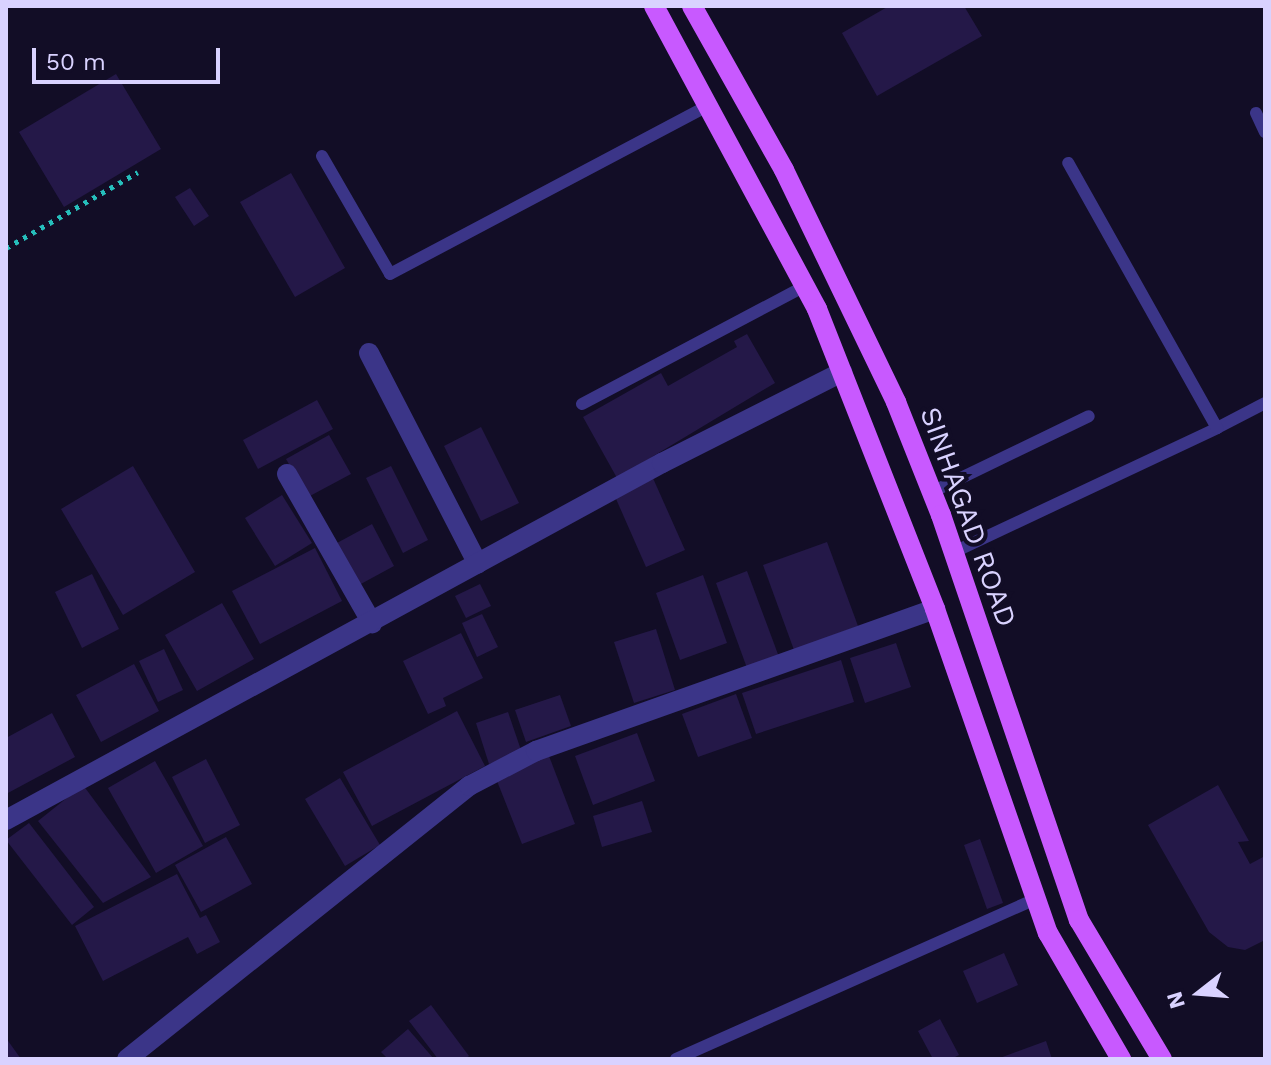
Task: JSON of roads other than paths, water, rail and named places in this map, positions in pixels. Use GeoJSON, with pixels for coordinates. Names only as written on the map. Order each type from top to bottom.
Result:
{"type":"FeatureCollection","features":[{"type":"Feature","properties":{"kind":"main road"},"geometry":{"type":"LineString","coordinates":[[654,6],[754,186],[805,286],[935,609],[1035,899],[1071,978],[1121,1059]]}},
{"type":"Feature","properties":{"kind":"main road","name":"SINHAGAD ROAD"},"geometry":{"type":"LineString","coordinates":[[692,6],[784,170],[847,293],[932,492],[1079,920],[1100,962],[1162,1059]]}},
{"type":"Feature","properties":{"kind":"main road"},"geometry":{"type":"LineString","coordinates":[[754,186],[784,170]]}},
{"type":"Feature","properties":{"kind":"main road"},"geometry":{"type":"LineString","coordinates":[[1002,803],[1035,793]]}},
{"type":"Feature","properties":{"kind":"main road"},"geometry":{"type":"LineString","coordinates":[[1071,978],[1100,962]]}},
{"type":"Feature","properties":{"kind":"street"},"geometry":{"type":"LineString","coordinates":[[369,353],[478,564]]}},
{"type":"Feature","properties":{"kind":"street"},"geometry":{"type":"LineString","coordinates":[[6,820],[478,564],[842,372]]}},
{"type":"Feature","properties":{"kind":"street"},"geometry":{"type":"LineString","coordinates":[[287,474],[372,623]]}},
{"type":"Feature","properties":{"kind":"street"},"geometry":{"type":"LineString","coordinates":[[127,1059],[469,786],[536,751],[935,609]]}},
{"type":"Feature","properties":{"kind":"lane"},"geometry":{"type":"LineString","coordinates":[[322,156],[390,274],[709,105]]}},
{"type":"Feature","properties":{"kind":"lane"},"geometry":{"type":"LineString","coordinates":[[1256,113],[1265,132]]}},
{"type":"Feature","properties":{"kind":"lane"},"geometry":{"type":"LineString","coordinates":[[1068,163],[1217,428]]}},
{"type":"Feature","properties":{"kind":"lane"},"geometry":{"type":"LineString","coordinates":[[582,404],[805,286]]}},
{"type":"Feature","properties":{"kind":"lane"},"geometry":{"type":"LineString","coordinates":[[954,552],[1265,403]]}},
{"type":"Feature","properties":{"kind":"lane"},"geometry":{"type":"LineString","coordinates":[[932,492],[1089,416]]}},
{"type":"Feature","properties":{"kind":"lane"},"geometry":{"type":"LineString","coordinates":[[676,1059],[1035,899]]}}]}
